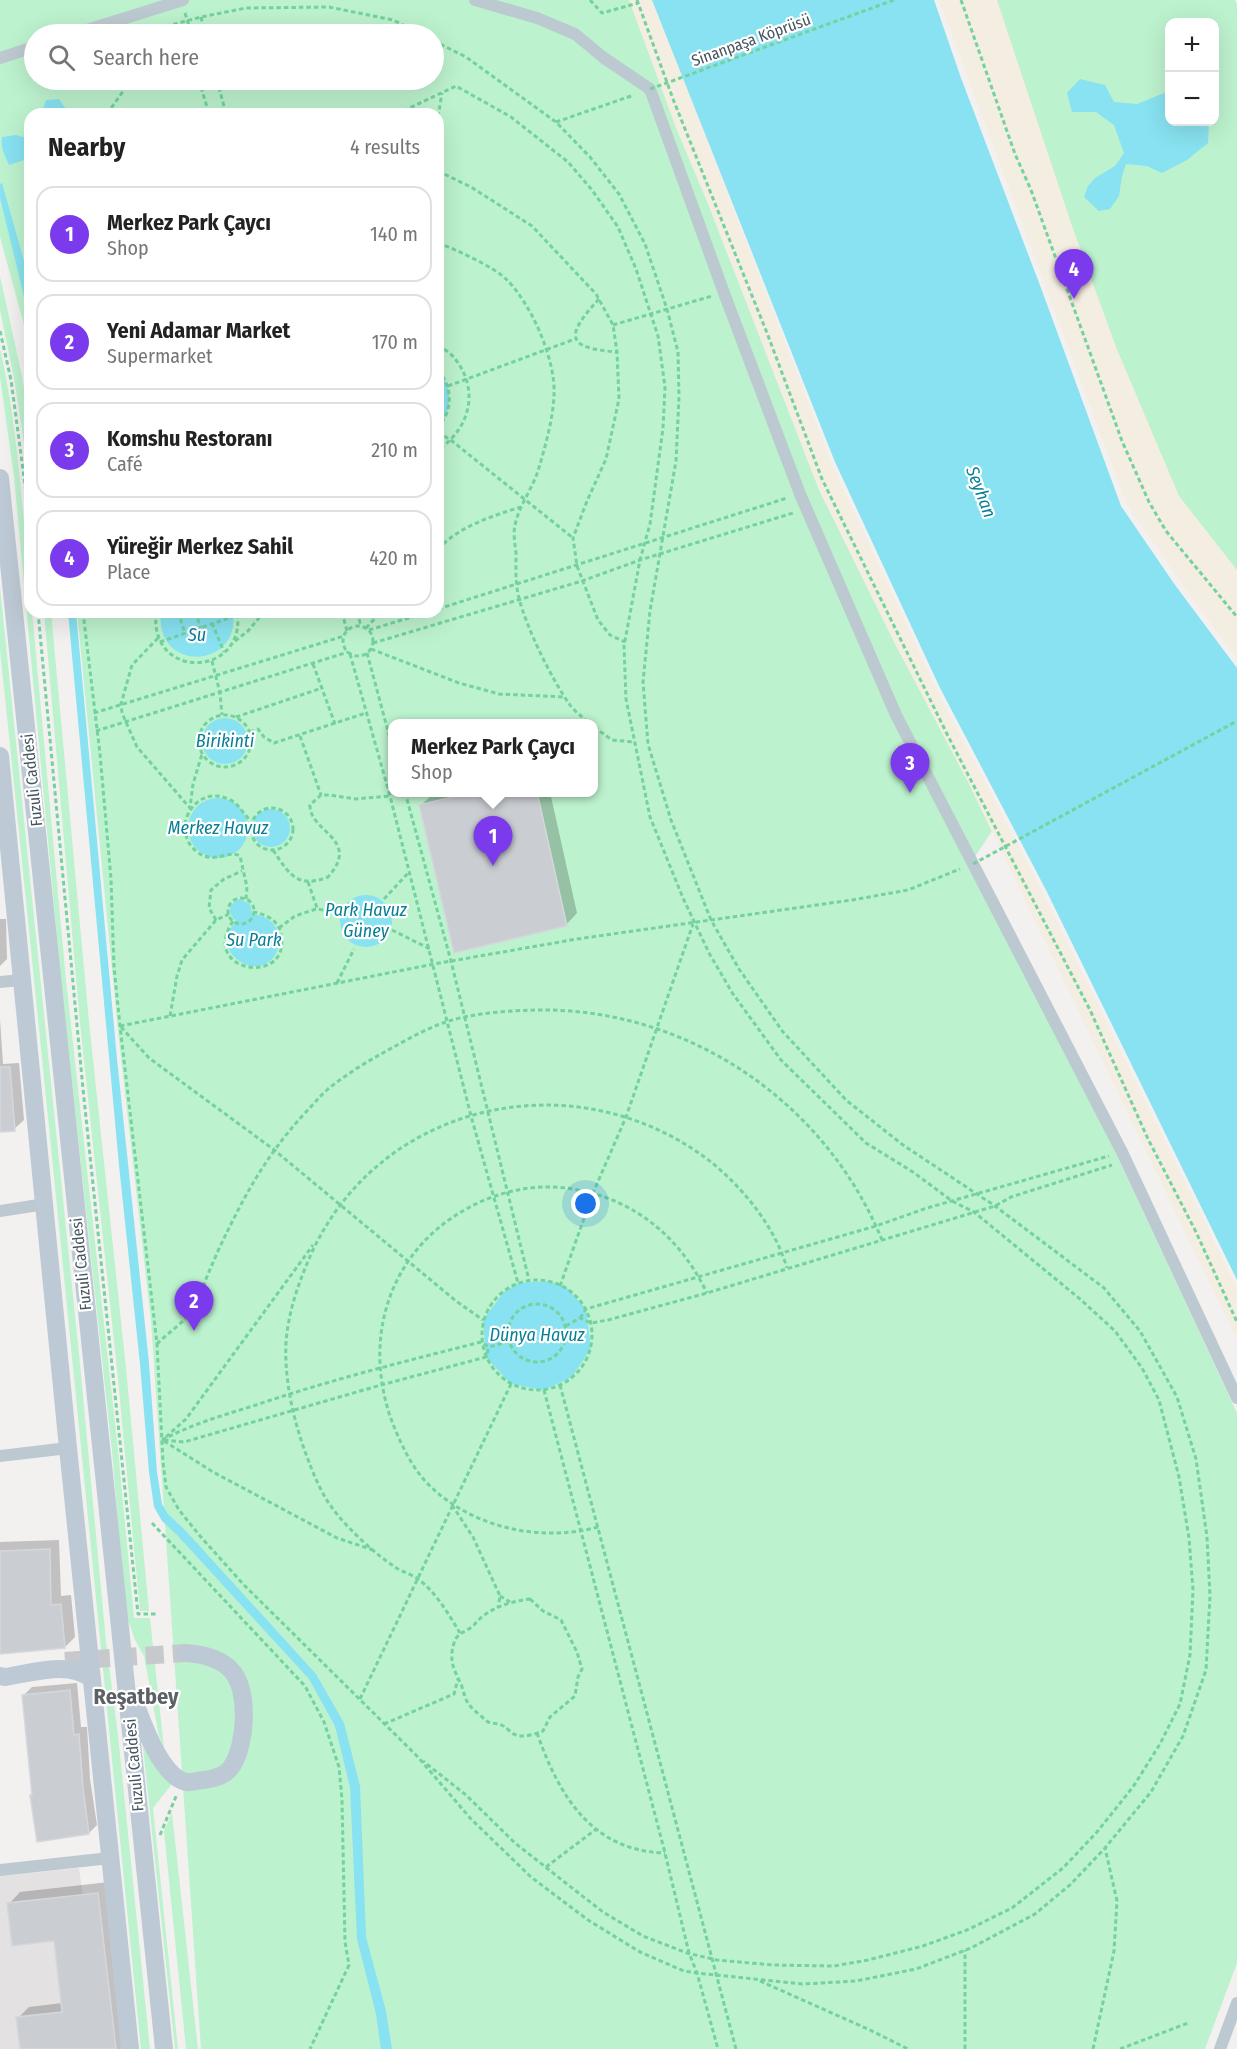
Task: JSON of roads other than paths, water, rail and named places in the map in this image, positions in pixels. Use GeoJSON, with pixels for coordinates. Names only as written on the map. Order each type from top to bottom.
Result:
{"type":"FeatureCollection","features":[{"type":"Feature","properties":{"kind":"main road","name":"Fuzuli Caddesi"},"geometry":{"type":"LineString","coordinates":[[0,478],[164,2049]]}},
{"type":"Feature","properties":{"kind":"main road","name":"Fuzuli Caddesi"},"geometry":{"type":"LineString","coordinates":[[0,756],[130,2049]]}},
{"type":"Feature","properties":{"kind":"main road"},"geometry":{"type":"LineString","coordinates":[[126,1676],[145,1730],[159,1758],[173,1773],[186,1782],[214,1779],[231,1769],[240,1750],[243,1734],[243,1706],[238,1685],[231,1670],[206,1654],[185,1653]]}},
{"type":"Feature","properties":{"kind":"main road"},"geometry":{"type":"LineString","coordinates":[[0,1669],[65,1661]]}},
{"type":"Feature","properties":{"kind":"main road"},"geometry":{"type":"LineString","coordinates":[[0,1676],[65,1668],[92,1679]]}},
{"type":"Feature","properties":{"kind":"street"},"geometry":{"type":"LineString","coordinates":[[105,24],[181,0]]}},
{"type":"Feature","properties":{"kind":"street"},"geometry":{"type":"LineString","coordinates":[[475,0],[537,18],[575,34],[604,58],[650,89],[800,494],[896,715],[1124,1157],[1237,1398]]}},
{"type":"Feature","properties":{"kind":"street"},"geometry":{"type":"LineString","coordinates":[[0,58],[24,50]]}},
{"type":"Feature","properties":{"kind":"street"},"geometry":{"type":"LineString","coordinates":[[0,982],[22,980]]}},
{"type":"Feature","properties":{"kind":"street"},"geometry":{"type":"LineString","coordinates":[[0,1211],[45,1204]]}},
{"type":"Feature","properties":{"kind":"street"},"geometry":{"type":"LineString","coordinates":[[0,1456],[68,1449]]}},
{"type":"Feature","properties":{"kind":"street"},"geometry":{"type":"LineString","coordinates":[[0,1870],[110,1858]]}},
{"type":"Feature","properties":{"kind":"street"},"geometry":{"type":"LineString","coordinates":[[1220,2049],[1237,2003]]}},
{"type":"Feature","properties":{"kind":"water","name":"Seyhan"},"geometry":{"type":"Polygon","coordinates":[[[652,0],[934,0],[1121,506],[1175,585],[1237,668],[1237,1280],[1046,890],[940,688],[835,462],[652,0]]]}},
{"type":"Feature","properties":{"kind":"water"},"geometry":{"type":"Polygon","coordinates":[[[1080,79],[1105,85],[1114,102],[1137,104],[1165,93],[1165,126],[1209,126],[1208,143],[1187,160],[1162,173],[1147,166],[1126,164],[1119,196],[1110,209],[1099,211],[1084,197],[1088,186],[1095,178],[1115,166],[1124,153],[1114,125],[1096,112],[1072,112],[1067,93],[1080,79]]]}},
{"type":"Feature","properties":{"kind":"water"},"geometry":{"type":"Polygon","coordinates":[[[59,99],[65,108],[43,108],[46,100],[59,99]]]}},
{"type":"Feature","properties":{"kind":"water"},"geometry":{"type":"Polygon","coordinates":[[[16,135],[24,137],[24,160],[9,165],[2,148],[2,137],[16,135]]]}},
{"type":"Feature","properties":{"kind":"water"},"geometry":{"type":"Polygon","coordinates":[[[2,183],[24,261],[24,296],[0,198],[0,184],[2,183]]]}},
{"type":"Feature","properties":{"kind":"water"},"geometry":{"type":"Polygon","coordinates":[[[444,379],[449,391],[449,406],[444,419],[444,379]]]}},
{"type":"Feature","properties":{"kind":"water"},"geometry":{"type":"Polygon","coordinates":[[[69,618],[77,618],[117,1059],[162,1504],[168,1514],[316,1674],[344,1723],[360,1786],[366,1937],[386,2011],[392,2049],[381,2049],[376,2014],[357,1939],[350,1787],[335,1726],[309,1679],[162,1521],[154,1507],[119,1165],[69,618]]]}},
{"type":"Feature","properties":{"kind":"water","name":"Su"},"geometry":{"type":"Polygon","coordinates":[[[161,618],[233,618],[232,631],[224,645],[212,654],[197,657],[183,654],[170,646],[162,632],[161,618]]]}},
{"type":"Feature","properties":{"kind":"water","name":"Birikinti"},"geometry":{"type":"Polygon","coordinates":[[[225,718],[234,719],[241,725],[247,732],[247,750],[241,757],[234,763],[225,764],[216,763],[209,757],[203,750],[202,741],[203,732],[209,725],[216,719],[225,718]]]}},
{"type":"Feature","properties":{"kind":"water","name":"Merkez Havuz"},"geometry":{"type":"Polygon","coordinates":[[[218,798],[235,803],[243,811],[248,828],[243,845],[235,853],[218,858],[201,853],[193,845],[188,828],[193,811],[201,803],[218,798]]]}},
{"type":"Feature","properties":{"kind":"water"},"geometry":{"type":"Polygon","coordinates":[[[271,809],[285,814],[290,828],[285,842],[271,847],[257,842],[252,828],[257,814],[271,809]]]}},
{"type":"Feature","properties":{"kind":"water","name":"Park Havuz Güney"},"geometry":{"type":"Polygon","coordinates":[[[361,895],[371,895],[385,902],[392,921],[385,940],[371,947],[361,947],[351,943],[344,936],[340,926],[340,916],[344,906],[351,899],[361,895]]]}},
{"type":"Feature","properties":{"kind":"water","name":"Su Park"},"geometry":{"type":"Polygon","coordinates":[[[240,899],[250,904],[252,914],[267,919],[278,931],[280,940],[278,949],[271,960],[261,966],[250,966],[240,962],[232,954],[228,944],[228,933],[236,921],[230,909],[233,903],[240,899]]]}},
{"type":"Feature","properties":{"kind":"water","name":"Dünya Havuz"},"geometry":{"type":"Polygon","coordinates":[[[549,1281],[567,1288],[586,1309],[591,1348],[572,1377],[544,1390],[511,1384],[486,1357],[483,1320],[504,1292],[518,1283],[549,1281]]]}},
{"type":"Feature","properties":{"kind":"tunnel"},"geometry":{"type":"LineString","coordinates":[[65,1661],[185,1653]]}},
{"type":"Feature","properties":{"kind":"place","name":"Yüreğir Merkez Sahil"},"geometry":{"type":"Point","coordinates":[1074,299]}},
{"type":"Feature","properties":{"kind":"place","name":"Komshu Restoranı"},"geometry":{"type":"Point","coordinates":[910,793]}},
{"type":"Feature","properties":{"kind":"place","name":"Merkez Park Çaycı"},"geometry":{"type":"Point","coordinates":[493,866]}},
{"type":"Feature","properties":{"kind":"place","name":"Yeni Adamar Market"},"geometry":{"type":"Point","coordinates":[194,1331]}},
{"type":"Feature","properties":{"kind":"district","name":"Reşatbey"},"geometry":{"type":"Point","coordinates":[136,1696]}}]}
